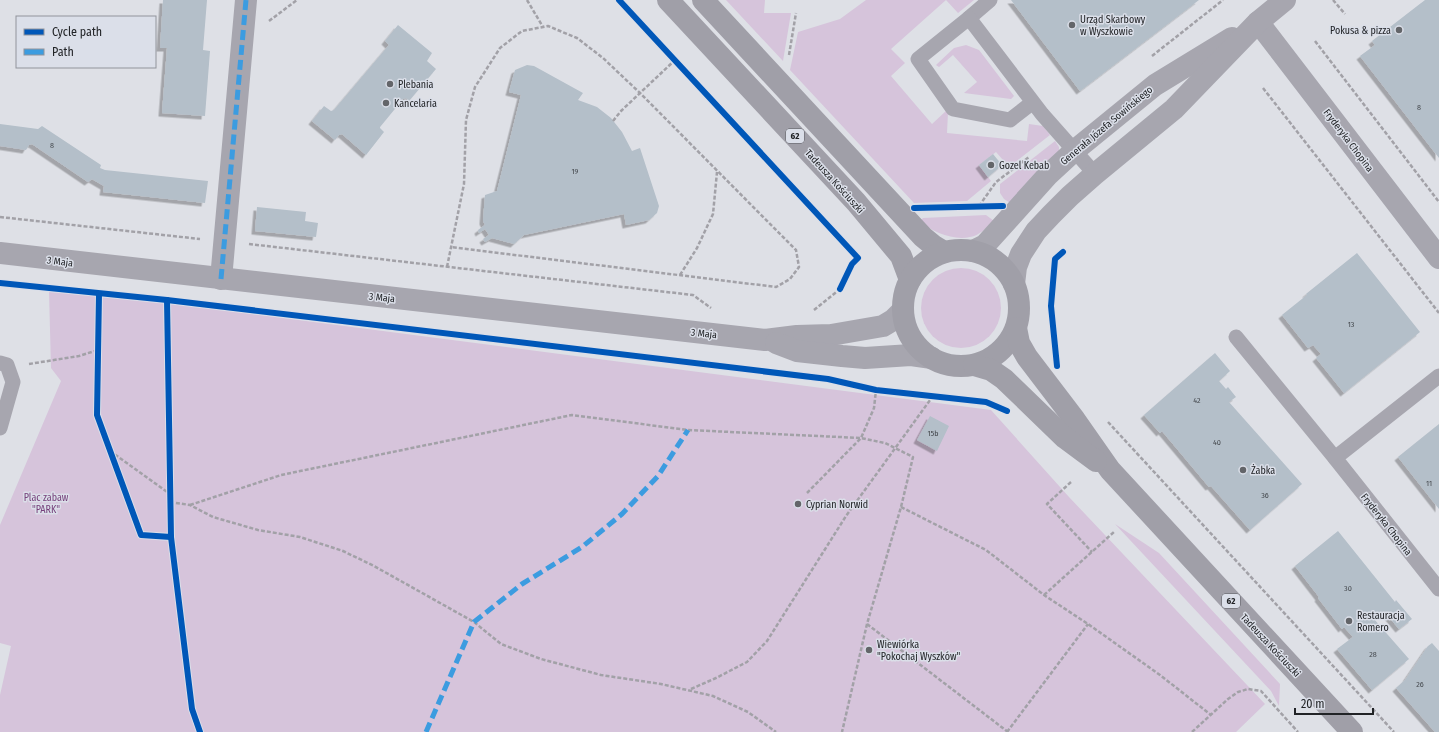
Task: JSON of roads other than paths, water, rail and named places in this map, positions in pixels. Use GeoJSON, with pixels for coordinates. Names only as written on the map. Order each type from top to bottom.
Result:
{"type":"FeatureCollection","features":[{"type":"Feature","properties":{"kind":"main road","name":"Tadeusza Kościuszki"},"geometry":{"type":"LineString","coordinates":[[668,0],[856,202],[901,256],[910,280]]}},
{"type":"Feature","properties":{"kind":"main road","name":"62"},"geometry":{"type":"LineString","coordinates":[[703,0],[919,232],[934,246],[944,252]]}},
{"type":"Feature","properties":{"kind":"main road"},"geometry":{"type":"LineString","coordinates":[[958,250],[973,251],[990,257],[1004,268],[1014,284],[1018,298],[1019,313],[1016,328],[1009,341],[1000,352],[988,360],[974,365],[960,366],[945,364],[932,358],[920,349],[911,338],[905,324],[903,310],[904,294],[910,280],[918,268],[924,263],[944,252],[958,250]]}},
{"type":"Feature","properties":{"kind":"main road","name":"Tadeusza Kościuszki"},"geometry":{"type":"LineString","coordinates":[[1016,328],[1019,344],[1027,357],[1075,420],[1110,470],[1352,732]]}},
{"type":"Feature","properties":{"kind":"main road","name":"Tadeusza Kościuszki"},"geometry":{"type":"LineString","coordinates":[[974,365],[991,370],[1004,379],[1065,438],[1110,470]]}},
{"type":"Feature","properties":{"kind":"street"},"geometry":{"type":"LineString","coordinates":[[221,279],[246,0]]}},
{"type":"Feature","properties":{"kind":"street","name":"Generała Józefa Sowińskiego"},"geometry":{"type":"LineString","coordinates":[[1014,284],[1016,267],[1020,254],[1036,231],[1070,196],[1174,109],[1258,22],[1285,0]]}},
{"type":"Feature","properties":{"kind":"street","name":"Generała Józefa Sowińskiego"},"geometry":{"type":"LineString","coordinates":[[973,251],[985,244],[1048,175],[1074,151],[1155,84],[1258,22]]}},
{"type":"Feature","properties":{"kind":"street","name":"Fryderyka Chopina"},"geometry":{"type":"LineString","coordinates":[[1258,22],[1439,258]]}},
{"type":"Feature","properties":{"kind":"street","name":"3 Maja"},"geometry":{"type":"LineString","coordinates":[[0,254],[765,340],[797,351],[865,358],[911,355],[932,358]]}},
{"type":"Feature","properties":{"kind":"street","name":"3 Maja"},"geometry":{"type":"LineString","coordinates":[[765,340],[797,336],[831,335],[883,326],[893,320],[903,310]]}},
{"type":"Feature","properties":{"kind":"lane"},"geometry":{"type":"LineString","coordinates":[[990,0],[918,59],[953,109],[1010,120],[1033,102]]}},
{"type":"Feature","properties":{"kind":"lane"},"geometry":{"type":"LineString","coordinates":[[969,18],[1033,102],[1074,151],[1096,174]]}},
{"type":"Feature","properties":{"kind":"lane","name":"Fryderyka Chopina"},"geometry":{"type":"LineString","coordinates":[[1236,337],[1439,589]]}},
{"type":"Feature","properties":{"kind":"lane"},"geometry":{"type":"LineString","coordinates":[[0,363],[7,365],[13,382],[0,428]]}},
{"type":"Feature","properties":{"kind":"lane"},"geometry":{"type":"LineString","coordinates":[[1335,458],[1439,376]]}},
{"type":"Feature","properties":{"kind":"place","name":"Urząd Skarbowy w Wyszkowie"},"geometry":{"type":"Point","coordinates":[1072,25]}},
{"type":"Feature","properties":{"kind":"place","name":"Pokusa & pizza"},"geometry":{"type":"Point","coordinates":[1399,30]}},
{"type":"Feature","properties":{"kind":"place","name":"Plebania"},"geometry":{"type":"Point","coordinates":[390,84]}},
{"type":"Feature","properties":{"kind":"place","name":"Kancelaria"},"geometry":{"type":"Point","coordinates":[386,103]}},
{"type":"Feature","properties":{"kind":"place","name":"Gozel Kebab"},"geometry":{"type":"Point","coordinates":[991,165]}},
{"type":"Feature","properties":{"kind":"place","name":"Żabka"},"geometry":{"type":"Point","coordinates":[1243,470]}},
{"type":"Feature","properties":{"kind":"place","name":"Cyprian Norwid"},"geometry":{"type":"Point","coordinates":[798,504]}},
{"type":"Feature","properties":{"kind":"place","name":"Restauracja Romero"},"geometry":{"type":"Point","coordinates":[1349,621]}},
{"type":"Feature","properties":{"kind":"place","name":"Wiewiórka \"Pokochaj Wyszków\""},"geometry":{"type":"Point","coordinates":[869,650]}},
{"type":"Feature","properties":{"kind":"park label","name":"Plac zabaw \"PARK\""},"geometry":{"type":"Point","coordinates":[46,502]}}]}
